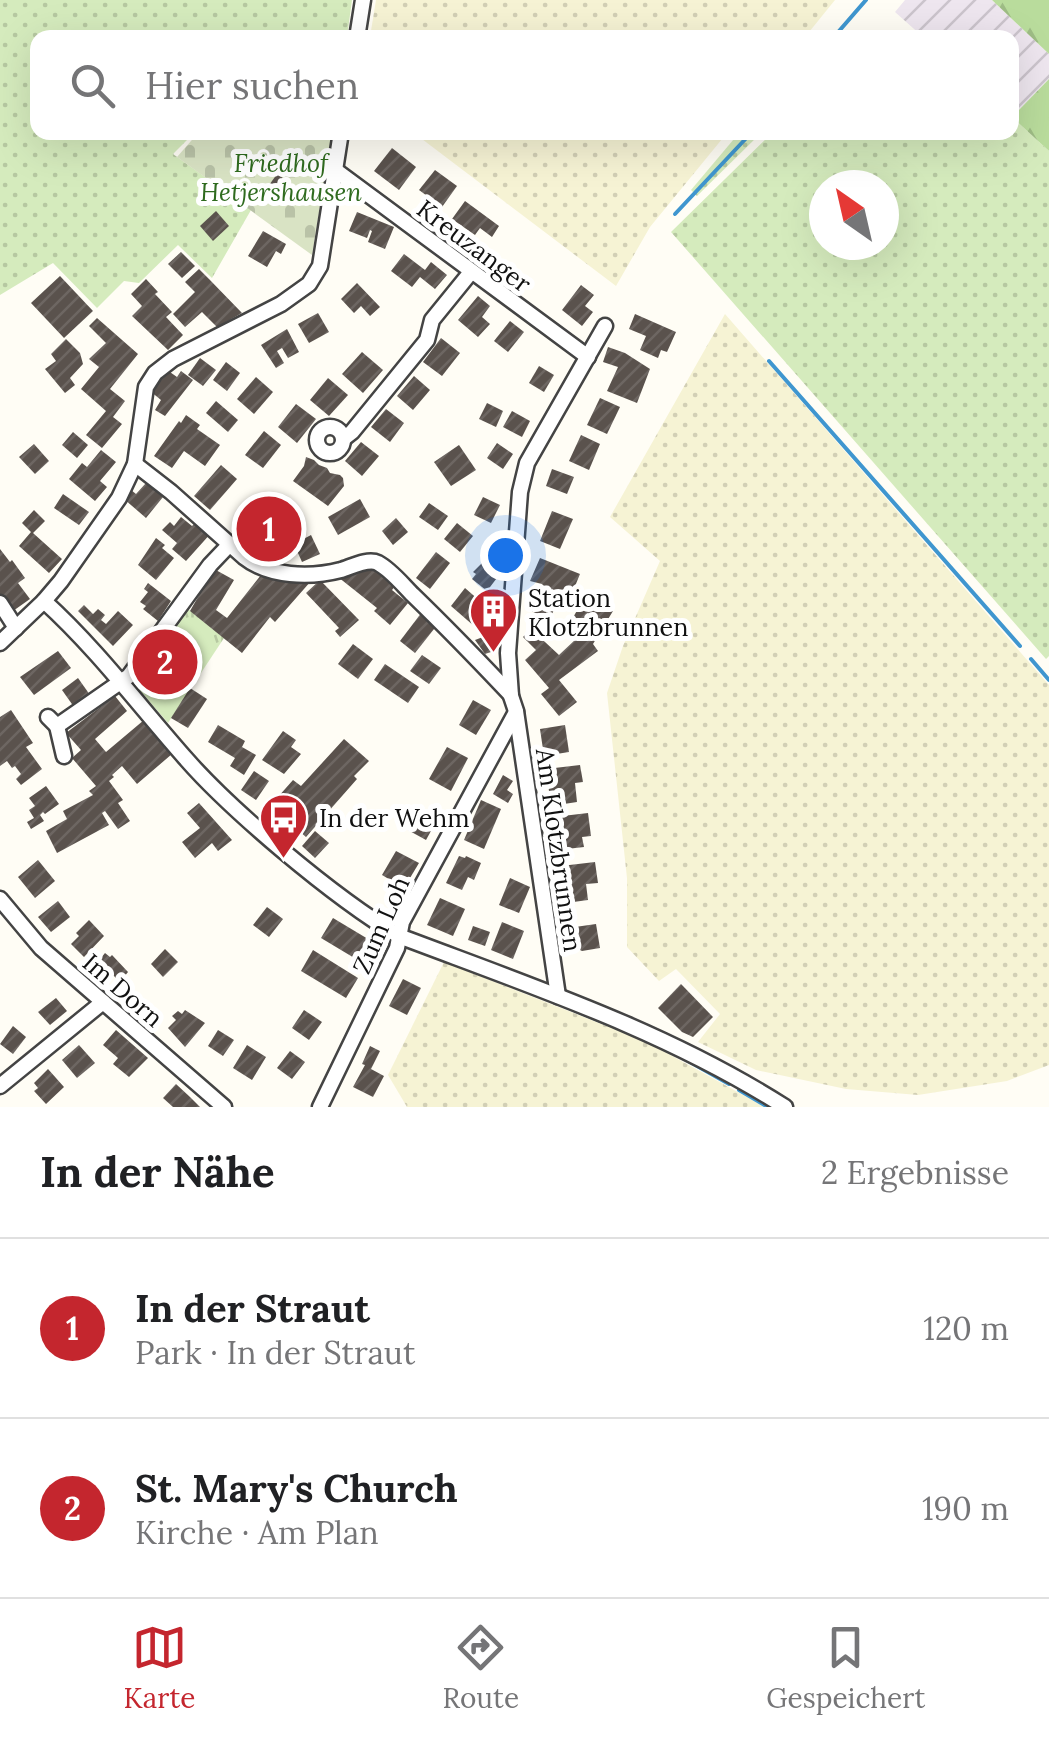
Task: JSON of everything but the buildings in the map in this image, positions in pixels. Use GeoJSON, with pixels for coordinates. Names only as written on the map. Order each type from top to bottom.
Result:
{"type":"FeatureCollection","features":[{"type":"Feature","properties":{"kind":"street"},"geometry":{"type":"LineString","coordinates":[[358,30],[363,0]]}},
{"type":"Feature","properties":{"kind":"street"},"geometry":{"type":"LineString","coordinates":[[0,642],[44,602],[119,498],[135,464],[144,397],[155,373],[281,304],[316,276],[324,255],[340,140]]}},
{"type":"Feature","properties":{"kind":"street","name":"Kreuzanger"},"geometry":{"type":"LineString","coordinates":[[335,170],[588,357]]}},
{"type":"Feature","properties":{"kind":"street"},"geometry":{"type":"LineString","coordinates":[[343,439],[427,340],[432,320],[472,272]]}},
{"type":"Feature","properties":{"kind":"street","name":"Am Klotzbrunnen"},"geometry":{"type":"LineString","coordinates":[[558,996],[508,653],[520,492],[528,462],[605,326]]}},
{"type":"Feature","properties":{"kind":"street"},"geometry":{"type":"LineString","coordinates":[[135,464],[253,564],[264,569],[306,574],[336,571],[370,561],[379,564],[512,696]]}},
{"type":"Feature","properties":{"kind":"street"},"geometry":{"type":"LineString","coordinates":[[64,756],[52,721],[129,676],[210,565],[230,544]]}},
{"type":"Feature","properties":{"kind":"street"},"geometry":{"type":"LineString","coordinates":[[44,602],[80,635],[190,764],[250,822],[329,888],[400,936],[624,1022],[731,1074],[786,1107]]}},
{"type":"Feature","properties":{"kind":"street"},"geometry":{"type":"LineString","coordinates":[[0,603],[16,628]]}},
{"type":"Feature","properties":{"kind":"street","name":"Zum Loh"},"geometry":{"type":"LineString","coordinates":[[320,1107],[393,958],[402,922],[516,711]]}},
{"type":"Feature","properties":{"kind":"street","name":"Im Dorn"},"geometry":{"type":"LineString","coordinates":[[0,899],[41,948],[224,1107]]}},
{"type":"Feature","properties":{"kind":"street"},"geometry":{"type":"LineString","coordinates":[[0,1086],[103,1002]]}},
{"type":"Feature","properties":{"kind":"shaded area"},"geometry":{"type":"Polygon","coordinates":[[[376,0],[835,0],[811,30],[371,30],[376,0]]]}},
{"type":"Feature","properties":{"kind":"shaded area"},"geometry":{"type":"Polygon","coordinates":[[[905,0],[992,0],[1049,54],[1049,79],[1019,110],[1019,30],[915,30],[895,12],[905,0]]]}},
{"type":"Feature","properties":{"kind":"shaded area"},"geometry":{"type":"Polygon","coordinates":[[[423,140],[721,140],[650,227],[616,286],[423,140]]]}},
{"type":"Feature","properties":{"kind":"shaded area"},"geometry":{"type":"Polygon","coordinates":[[[725,314],[1049,685],[1049,1065],[1007,1081],[918,1095],[846,1089],[756,1070],[698,1042],[720,1014],[676,969],[659,981],[627,947],[627,878],[607,693],[660,561],[610,517],[725,314]]]}},
{"type":"Feature","properties":{"kind":"shaded area"},"geometry":{"type":"Polygon","coordinates":[[[444,962],[645,1041],[765,1107],[407,1107],[388,1075],[444,962]]]}},
{"type":"Feature","properties":{"kind":"green space"},"geometry":{"type":"Polygon","coordinates":[[[0,0],[352,0],[348,30],[30,30],[30,140],[187,140],[173,154],[251,210],[212,278],[178,245],[139,283],[124,281],[97,308],[53,263],[0,295],[0,0]]]}},
{"type":"Feature","properties":{"kind":"green space"},"geometry":{"type":"Polygon","coordinates":[[[992,0],[1049,0],[1049,54],[992,0]]]}},
{"type":"Feature","properties":{"kind":"green space"},"geometry":{"type":"Polygon","coordinates":[[[1049,79],[1049,151],[1019,123],[1019,110],[1049,79]]]}},
{"type":"Feature","properties":{"kind":"green space"},"geometry":{"type":"Polygon","coordinates":[[[1019,123],[1049,151],[1046,659],[671,232],[765,140],[1019,140],[1019,123]]]}},
{"type":"Feature","properties":{"kind":"green space","name":"Friedhof Hetjershausen"},"geometry":{"type":"Polygon","coordinates":[[[192,140],[331,140],[312,255],[177,157],[192,140]]]}},
{"type":"Feature","properties":{"kind":"green space"},"geometry":{"type":"Polygon","coordinates":[[[733,140],[754,140],[697,196],[691,190],[733,140]]]}},
{"type":"Feature","properties":{"kind":"green space"},"geometry":{"type":"Polygon","coordinates":[[[270,495],[303,524],[267,557],[235,535],[270,495]]]}},
{"type":"Feature","properties":{"kind":"green space"},"geometry":{"type":"Polygon","coordinates":[[[188,609],[224,638],[168,723],[137,687],[138,673],[188,609]]]}},
{"type":"Feature","properties":{"kind":"waterway"},"geometry":{"type":"LineString","coordinates":[[840,30],[866,0]]}},
{"type":"Feature","properties":{"kind":"waterway"},"geometry":{"type":"LineString","coordinates":[[675,214],[744,140]]}},
{"type":"Feature","properties":{"kind":"waterway"},"geometry":{"type":"LineString","coordinates":[[769,361],[1020,646]]}},
{"type":"Feature","properties":{"kind":"waterway"},"geometry":{"type":"LineString","coordinates":[[1031,659],[1049,680]]}},
{"type":"Feature","properties":{"kind":"waterway"},"geometry":{"type":"LineString","coordinates":[[564,1006],[620,1029]]}},
{"type":"Feature","properties":{"kind":"waterway"},"geometry":{"type":"LineString","coordinates":[[683,1058],[729,1084]]}},
{"type":"Feature","properties":{"kind":"waterway"},"geometry":{"type":"LineString","coordinates":[[739,1090],[768,1107]]}},
{"type":"Feature","properties":{"kind":"place","name":"In der Straut"},"geometry":{"type":"Point","coordinates":[269,529]}},
{"type":"Feature","properties":{"kind":"place","name":"Station Klotzbrunnen"},"geometry":{"type":"Point","coordinates":[493,654]}},
{"type":"Feature","properties":{"kind":"place","name":"St. Mary's Church"},"geometry":{"type":"Point","coordinates":[165,662]}},
{"type":"Feature","properties":{"kind":"place","name":"In der Wehm"},"geometry":{"type":"Point","coordinates":[284,860]}}]}
